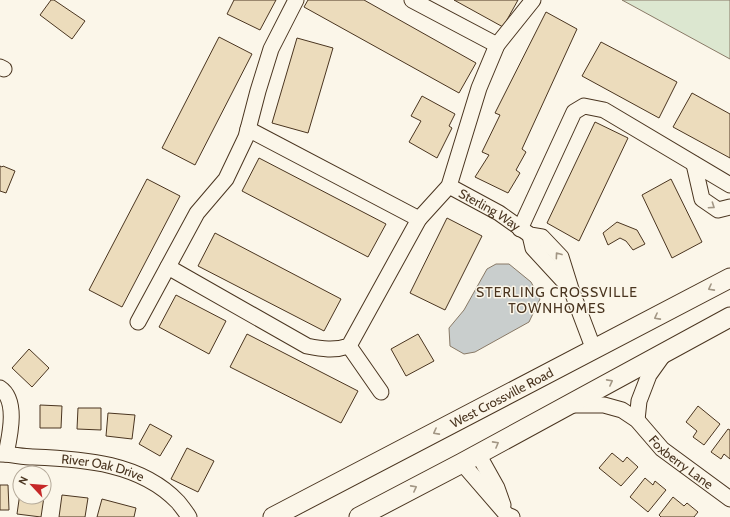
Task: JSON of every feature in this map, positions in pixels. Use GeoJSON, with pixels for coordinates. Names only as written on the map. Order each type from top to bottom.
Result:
{"type":"FeatureCollection","features":[{"type":"Feature","properties":{"kind":"main road","name":"West Crossville Road"},"geometry":{"type":"LineString","coordinates":[[273,517],[730,278]]}},
{"type":"Feature","properties":{"kind":"main road"},"geometry":{"type":"LineString","coordinates":[[359,517],[730,318]]}},
{"type":"Feature","properties":{"kind":"street"},"geometry":{"type":"LineString","coordinates":[[138,322],[197,213],[226,179],[246,137],[271,49],[296,0]]}},
{"type":"Feature","properties":{"kind":"street"},"geometry":{"type":"LineString","coordinates":[[412,0],[497,45]]}},
{"type":"Feature","properties":{"kind":"street"},"geometry":{"type":"LineString","coordinates":[[168,267],[306,346],[322,350],[340,349],[349,346],[419,219],[449,186],[479,88],[497,45],[532,0]]}},
{"type":"Feature","properties":{"kind":"street"},"geometry":{"type":"LineString","coordinates":[[525,232],[574,112],[584,106],[604,110],[730,185]]}},
{"type":"Feature","properties":{"kind":"street"},"geometry":{"type":"LineString","coordinates":[[248,129],[419,219]]}},
{"type":"Feature","properties":{"kind":"street"},"geometry":{"type":"LineString","coordinates":[[694,164],[702,199],[718,210],[730,207]]}},
{"type":"Feature","properties":{"kind":"street","name":"Sterling Way"},"geometry":{"type":"LineString","coordinates":[[449,186],[499,213],[525,232],[542,237],[561,257],[571,289],[594,350]]}},
{"type":"Feature","properties":{"kind":"street"},"geometry":{"type":"LineString","coordinates":[[349,346],[381,392]]}},
{"type":"Feature","properties":{"kind":"street"},"geometry":{"type":"LineString","coordinates":[[637,420],[639,401],[649,375],[664,354]]}},
{"type":"Feature","properties":{"kind":"street"},"geometry":{"type":"LineString","coordinates":[[0,388],[4,390],[10,404],[9,437],[3,454]]}},
{"type":"Feature","properties":{"kind":"street","name":"Foxberry Lane"},"geometry":{"type":"LineString","coordinates":[[568,405],[604,405],[622,410],[637,420],[662,448],[730,499]]}},
{"type":"Feature","properties":{"kind":"street","name":"River Oak Drive"},"geometry":{"type":"LineString","coordinates":[[3,454],[100,462],[132,472],[158,486],[178,502],[189,517]]}},
{"type":"Feature","properties":{"kind":"street"},"geometry":{"type":"LineString","coordinates":[[478,454],[497,488],[507,516]]}},
{"type":"Feature","properties":{"kind":"street"},"geometry":{"type":"LineString","coordinates":[[462,463],[507,516]]}},
{"type":"Feature","properties":{"kind":"green space"},"geometry":{"type":"Polygon","coordinates":[[[622,0],[730,0],[730,59],[622,0]]]}},
{"type":"Feature","properties":{"kind":"shaded area"},"geometry":{"type":"Polygon","coordinates":[[[496,264],[509,264],[531,282],[540,299],[529,322],[475,352],[464,354],[450,346],[449,328],[464,310],[487,269],[496,264]]]}},
{"type":"Feature","properties":{"kind":"building"},"geometry":{"type":"Polygon","coordinates":[[[51,0],[54,0],[85,21],[72,39],[40,15],[51,0]]]}},
{"type":"Feature","properties":{"kind":"building"},"geometry":{"type":"Polygon","coordinates":[[[234,0],[276,0],[260,30],[227,14],[234,0]]]}},
{"type":"Feature","properties":{"kind":"building"},"geometry":{"type":"Polygon","coordinates":[[[308,0],[364,0],[476,63],[459,93],[304,7],[308,0]]]}},
{"type":"Feature","properties":{"kind":"building"},"geometry":{"type":"Polygon","coordinates":[[[454,0],[518,0],[503,27],[454,0]]]}},
{"type":"Feature","properties":{"kind":"building"},"geometry":{"type":"Polygon","coordinates":[[[546,12],[577,29],[522,149],[526,152],[516,170],[520,173],[508,193],[475,177],[489,155],[482,152],[500,115],[495,113],[546,12]]]}},
{"type":"Feature","properties":{"kind":"building"},"geometry":{"type":"Polygon","coordinates":[[[219,37],[252,54],[195,165],[162,148],[219,37]]]}},
{"type":"Feature","properties":{"kind":"building"},"geometry":{"type":"Polygon","coordinates":[[[297,38],[333,48],[308,133],[272,123],[297,38]]]}},
{"type":"Feature","properties":{"kind":"building"},"geometry":{"type":"Polygon","coordinates":[[[601,42],[677,82],[659,118],[582,76],[601,42]]]}},
{"type":"Feature","properties":{"kind":"building"},"geometry":{"type":"Polygon","coordinates":[[[692,93],[730,114],[730,158],[673,127],[692,93]]]}},
{"type":"Feature","properties":{"kind":"building"},"geometry":{"type":"Polygon","coordinates":[[[422,96],[455,114],[449,126],[452,128],[437,158],[409,142],[421,121],[411,116],[422,96]]]}},
{"type":"Feature","properties":{"kind":"building"},"geometry":{"type":"Polygon","coordinates":[[[595,122],[628,138],[579,241],[547,223],[595,122]]]}},
{"type":"Feature","properties":{"kind":"building"},"geometry":{"type":"Polygon","coordinates":[[[259,158],[386,224],[368,257],[242,191],[259,158]]]}},
{"type":"Feature","properties":{"kind":"building"},"geometry":{"type":"Polygon","coordinates":[[[0,166],[15,171],[6,193],[0,191],[0,166]]]}},
{"type":"Feature","properties":{"kind":"building"},"geometry":{"type":"Polygon","coordinates":[[[147,179],[180,196],[122,307],[89,290],[147,179]]]}},
{"type":"Feature","properties":{"kind":"building"},"geometry":{"type":"Polygon","coordinates":[[[671,179],[702,242],[672,258],[642,195],[671,179]]]}},
{"type":"Feature","properties":{"kind":"building"},"geometry":{"type":"Polygon","coordinates":[[[447,218],[482,236],[445,310],[410,293],[447,218]]]}},
{"type":"Feature","properties":{"kind":"building"},"geometry":{"type":"Polygon","coordinates":[[[617,222],[637,230],[645,244],[633,250],[626,241],[620,238],[608,245],[603,233],[617,222]]]}},
{"type":"Feature","properties":{"kind":"building"},"geometry":{"type":"Polygon","coordinates":[[[215,233],[341,299],[324,331],[198,266],[215,233]]]}},
{"type":"Feature","properties":{"kind":"building"},"geometry":{"type":"Polygon","coordinates":[[[176,295],[226,321],[209,354],[159,327],[176,295]]]}},
{"type":"Feature","properties":{"kind":"building"},"geometry":{"type":"Polygon","coordinates":[[[247,334],[358,391],[341,423],[230,367],[247,334]]]}},
{"type":"Feature","properties":{"kind":"building"},"geometry":{"type":"Polygon","coordinates":[[[418,334],[434,361],[406,376],[391,349],[418,334]]]}},
{"type":"Feature","properties":{"kind":"building"},"geometry":{"type":"Polygon","coordinates":[[[29,349],[49,368],[32,387],[12,368],[29,349]]]}},
{"type":"Feature","properties":{"kind":"building"},"geometry":{"type":"Polygon","coordinates":[[[40,405],[62,406],[61,428],[40,428],[40,405]]]}},
{"type":"Feature","properties":{"kind":"building"},"geometry":{"type":"Polygon","coordinates":[[[698,406],[720,424],[704,445],[693,437],[697,431],[686,422],[698,406]]]}},
{"type":"Feature","properties":{"kind":"building"},"geometry":{"type":"Polygon","coordinates":[[[78,408],[101,408],[101,430],[77,429],[78,408]]]}},
{"type":"Feature","properties":{"kind":"building"},"geometry":{"type":"Polygon","coordinates":[[[108,413],[135,415],[132,439],[106,436],[108,413]]]}},
{"type":"Feature","properties":{"kind":"building"},"geometry":{"type":"Polygon","coordinates":[[[150,424],[172,436],[160,456],[139,444],[150,424]]]}},
{"type":"Feature","properties":{"kind":"building"},"geometry":{"type":"Polygon","coordinates":[[[728,429],[730,430],[730,459],[724,454],[721,459],[711,452],[728,429]]]}},
{"type":"Feature","properties":{"kind":"building"},"geometry":{"type":"Polygon","coordinates":[[[187,448],[214,461],[198,492],[171,479],[187,448]]]}},
{"type":"Feature","properties":{"kind":"building"},"geometry":{"type":"Polygon","coordinates":[[[612,453],[623,462],[627,457],[638,467],[621,486],[599,468],[612,453]]]}},
{"type":"Feature","properties":{"kind":"building"},"geometry":{"type":"Polygon","coordinates":[[[645,478],[653,485],[655,481],[666,490],[648,512],[630,497],[645,478]]]}},
{"type":"Feature","properties":{"kind":"building"},"geometry":{"type":"Polygon","coordinates":[[[0,485],[8,485],[9,510],[0,510],[0,485]]]}},
{"type":"Feature","properties":{"kind":"building"},"geometry":{"type":"Polygon","coordinates":[[[62,495],[88,498],[85,517],[59,517],[62,495]]]}},
{"type":"Feature","properties":{"kind":"building"},"geometry":{"type":"Polygon","coordinates":[[[673,497],[684,506],[687,503],[698,512],[694,517],[661,517],[659,515],[673,497]]]}},
{"type":"Feature","properties":{"kind":"building"},"geometry":{"type":"Polygon","coordinates":[[[102,499],[136,508],[134,517],[97,517],[102,499]]]}},
{"type":"Feature","properties":{"kind":"building"},"geometry":{"type":"Polygon","coordinates":[[[18,505],[43,505],[41,517],[17,514],[18,505]]]}},
{"type":"Feature","properties":{"kind":"district","name":"STERLING CROSSVILLE TOWNHOMES"},"geometry":{"type":"Point","coordinates":[557,300]}}]}
